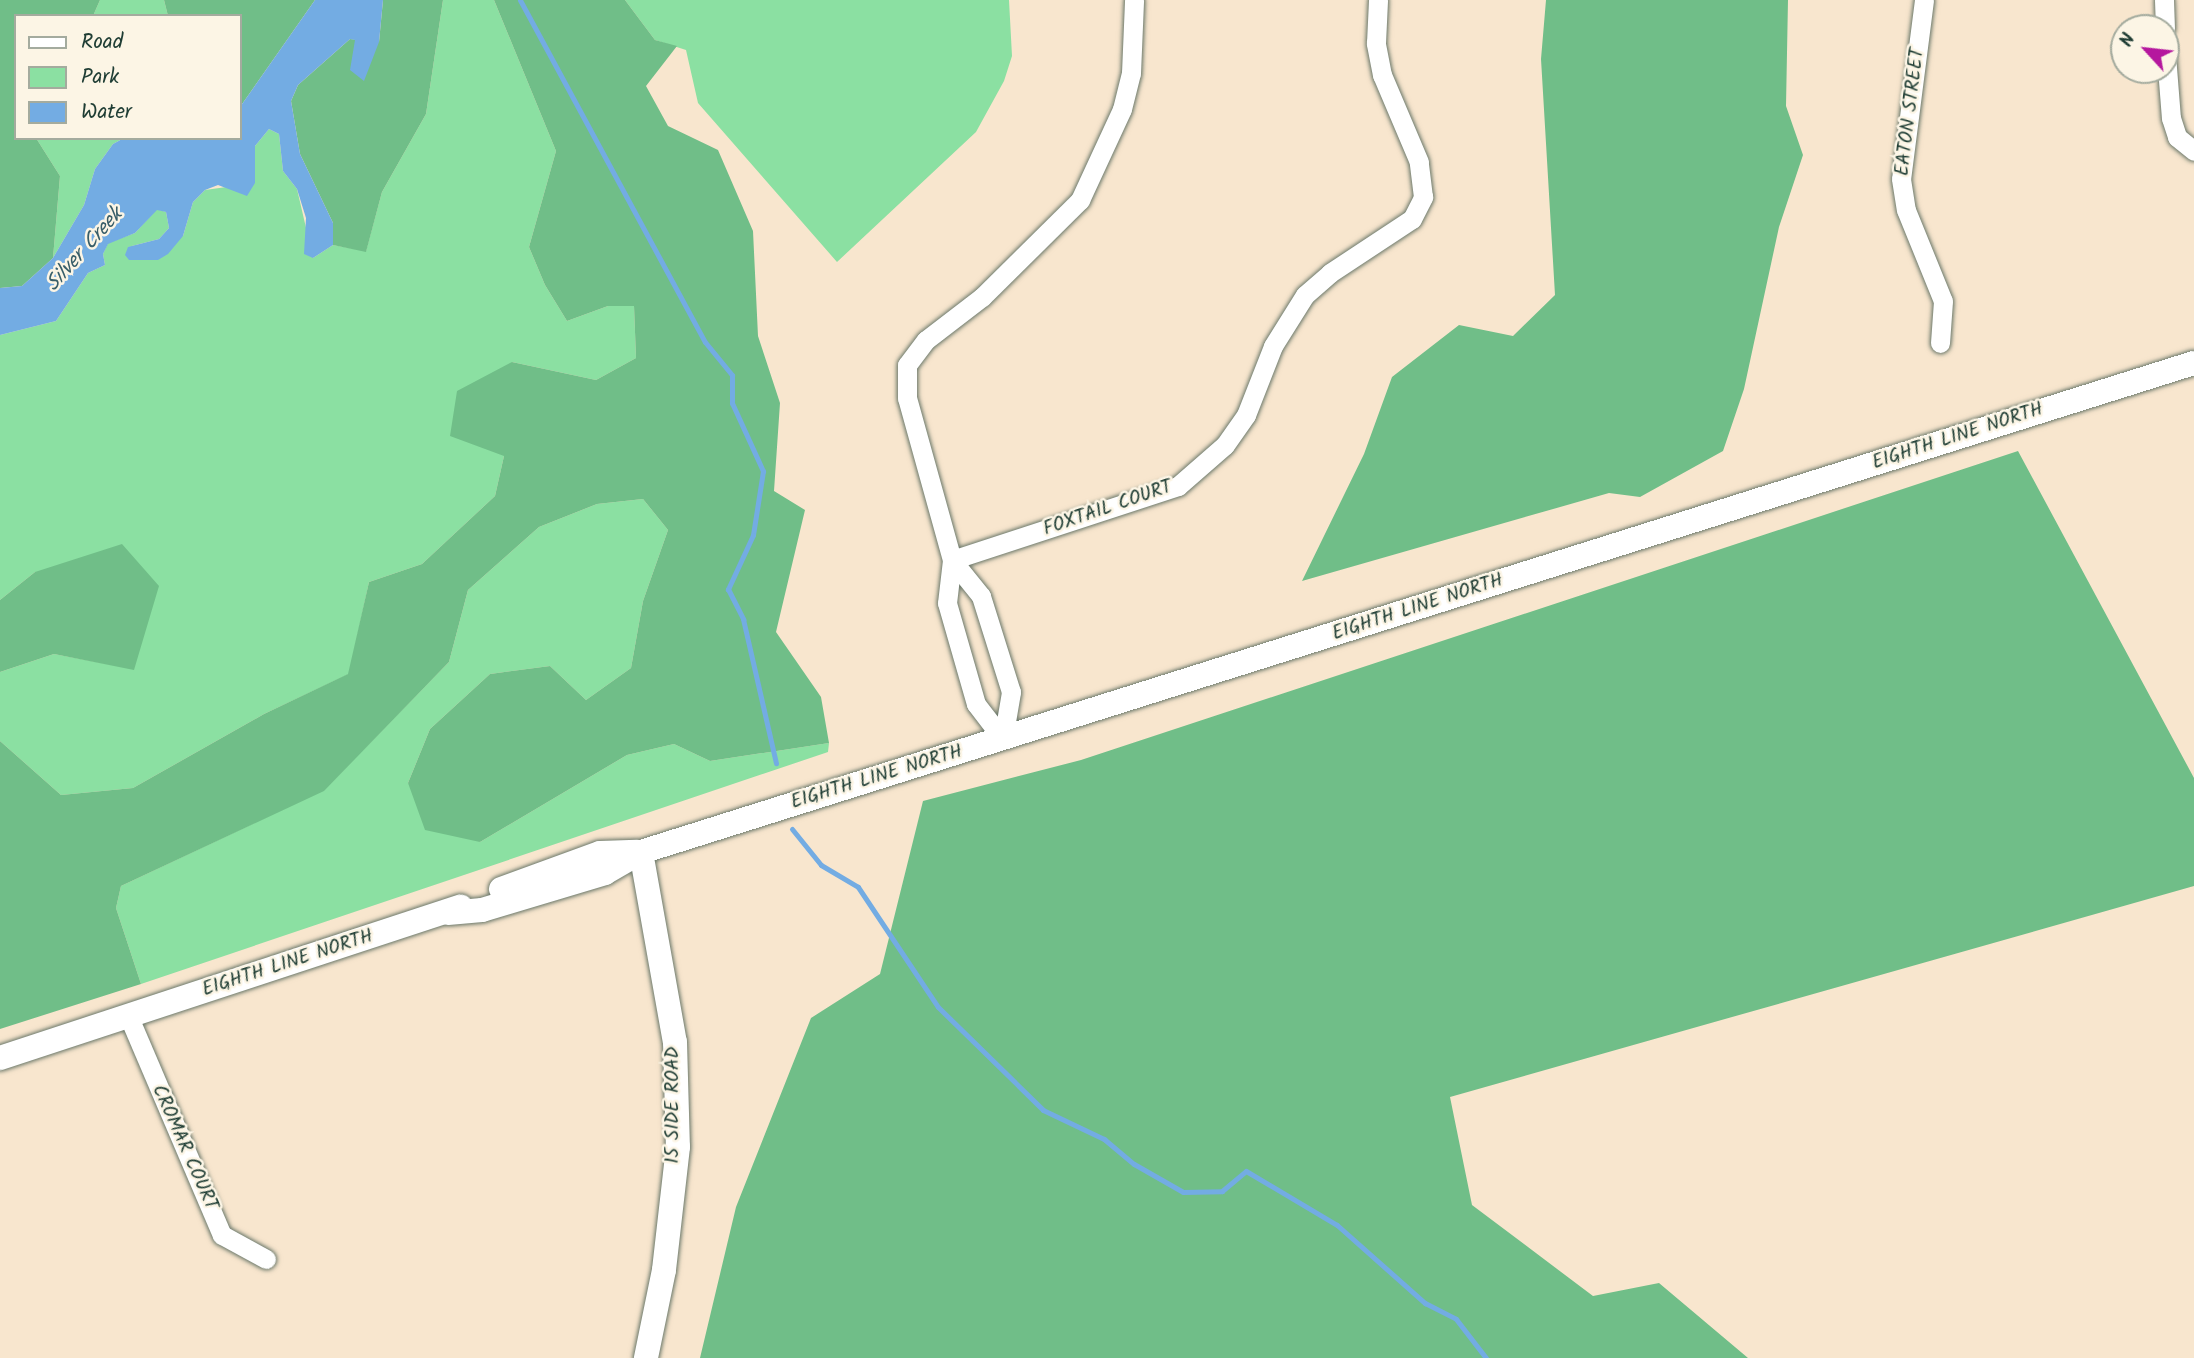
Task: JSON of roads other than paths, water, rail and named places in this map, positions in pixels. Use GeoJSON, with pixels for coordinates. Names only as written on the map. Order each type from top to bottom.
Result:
{"type":"FeatureCollection","features":[{"type":"Feature","properties":{"kind":"street"},"geometry":{"type":"LineString","coordinates":[[1003,739],[1011,692],[981,596],[953,560],[907,398],[907,365],[926,340],[982,297],[1080,200],[1122,109],[1130,73],[1134,0]]}},
{"type":"Feature","properties":{"kind":"street","name":"FOXTAIL COURT"},"geometry":{"type":"LineString","coordinates":[[953,560],[1178,486],[1225,445],[1240,424],[1273,346],[1305,295],[1330,272],[1412,219],[1423,197],[1419,162],[1382,75],[1376,43],[1378,0]]}},
{"type":"Feature","properties":{"kind":"street","name":"EATON STREET"},"geometry":{"type":"LineString","coordinates":[[1924,0],[1900,179],[1906,210],[1943,301],[1940,343]]}},
{"type":"Feature","properties":{"kind":"street"},"geometry":{"type":"LineString","coordinates":[[2168,84],[2171,118],[2177,137],[2194,151]]}},
{"type":"Feature","properties":{"kind":"street","name":"EIGHTH LINE NORTH"},"geometry":{"type":"LineString","coordinates":[[0,1058],[448,913],[482,911],[605,873],[641,852],[2194,363]]}},
{"type":"Feature","properties":{"kind":"street"},"geometry":{"type":"LineString","coordinates":[[953,560],[947,603],[976,704],[1003,739]]}},
{"type":"Feature","properties":{"kind":"street","name":"15 SIDE ROAD"},"geometry":{"type":"LineString","coordinates":[[641,852],[675,1042],[678,1147],[664,1270],[646,1358]]}},
{"type":"Feature","properties":{"kind":"street","name":"CROMAR COURT"},"geometry":{"type":"LineString","coordinates":[[128,1015],[222,1235],[266,1259]]}},
{"type":"Feature","properties":{"kind":"water","name":"Silver Creek"},"geometry":{"type":"Polygon","coordinates":[[[315,0],[383,0],[379,42],[364,81],[350,70],[355,40],[350,39],[298,85],[291,101],[300,154],[333,223],[333,245],[313,258],[304,254],[306,218],[297,189],[283,171],[279,134],[269,129],[255,146],[255,183],[247,196],[218,185],[205,190],[193,202],[183,236],[168,254],[158,260],[129,260],[125,255],[128,247],[159,239],[169,228],[166,212],[157,210],[135,233],[108,244],[103,254],[105,265],[88,273],[56,321],[0,335],[0,288],[22,286],[53,258],[84,205],[95,169],[113,144],[120,140],[242,140],[242,104],[315,0]]]}},
{"type":"Feature","properties":{"kind":"waterway"},"geometry":{"type":"LineString","coordinates":[[520,0],[705,342],[732,375],[732,403],[763,471],[753,535],[728,589],[743,619],[776,763]]}},
{"type":"Feature","properties":{"kind":"waterway"},"geometry":{"type":"LineString","coordinates":[[792,829],[821,865],[858,887],[938,1007],[1043,1110],[1104,1139],[1134,1164],[1183,1192],[1222,1191],[1246,1171],[1337,1225],[1425,1303],[1456,1319],[1486,1358]]}}]}
